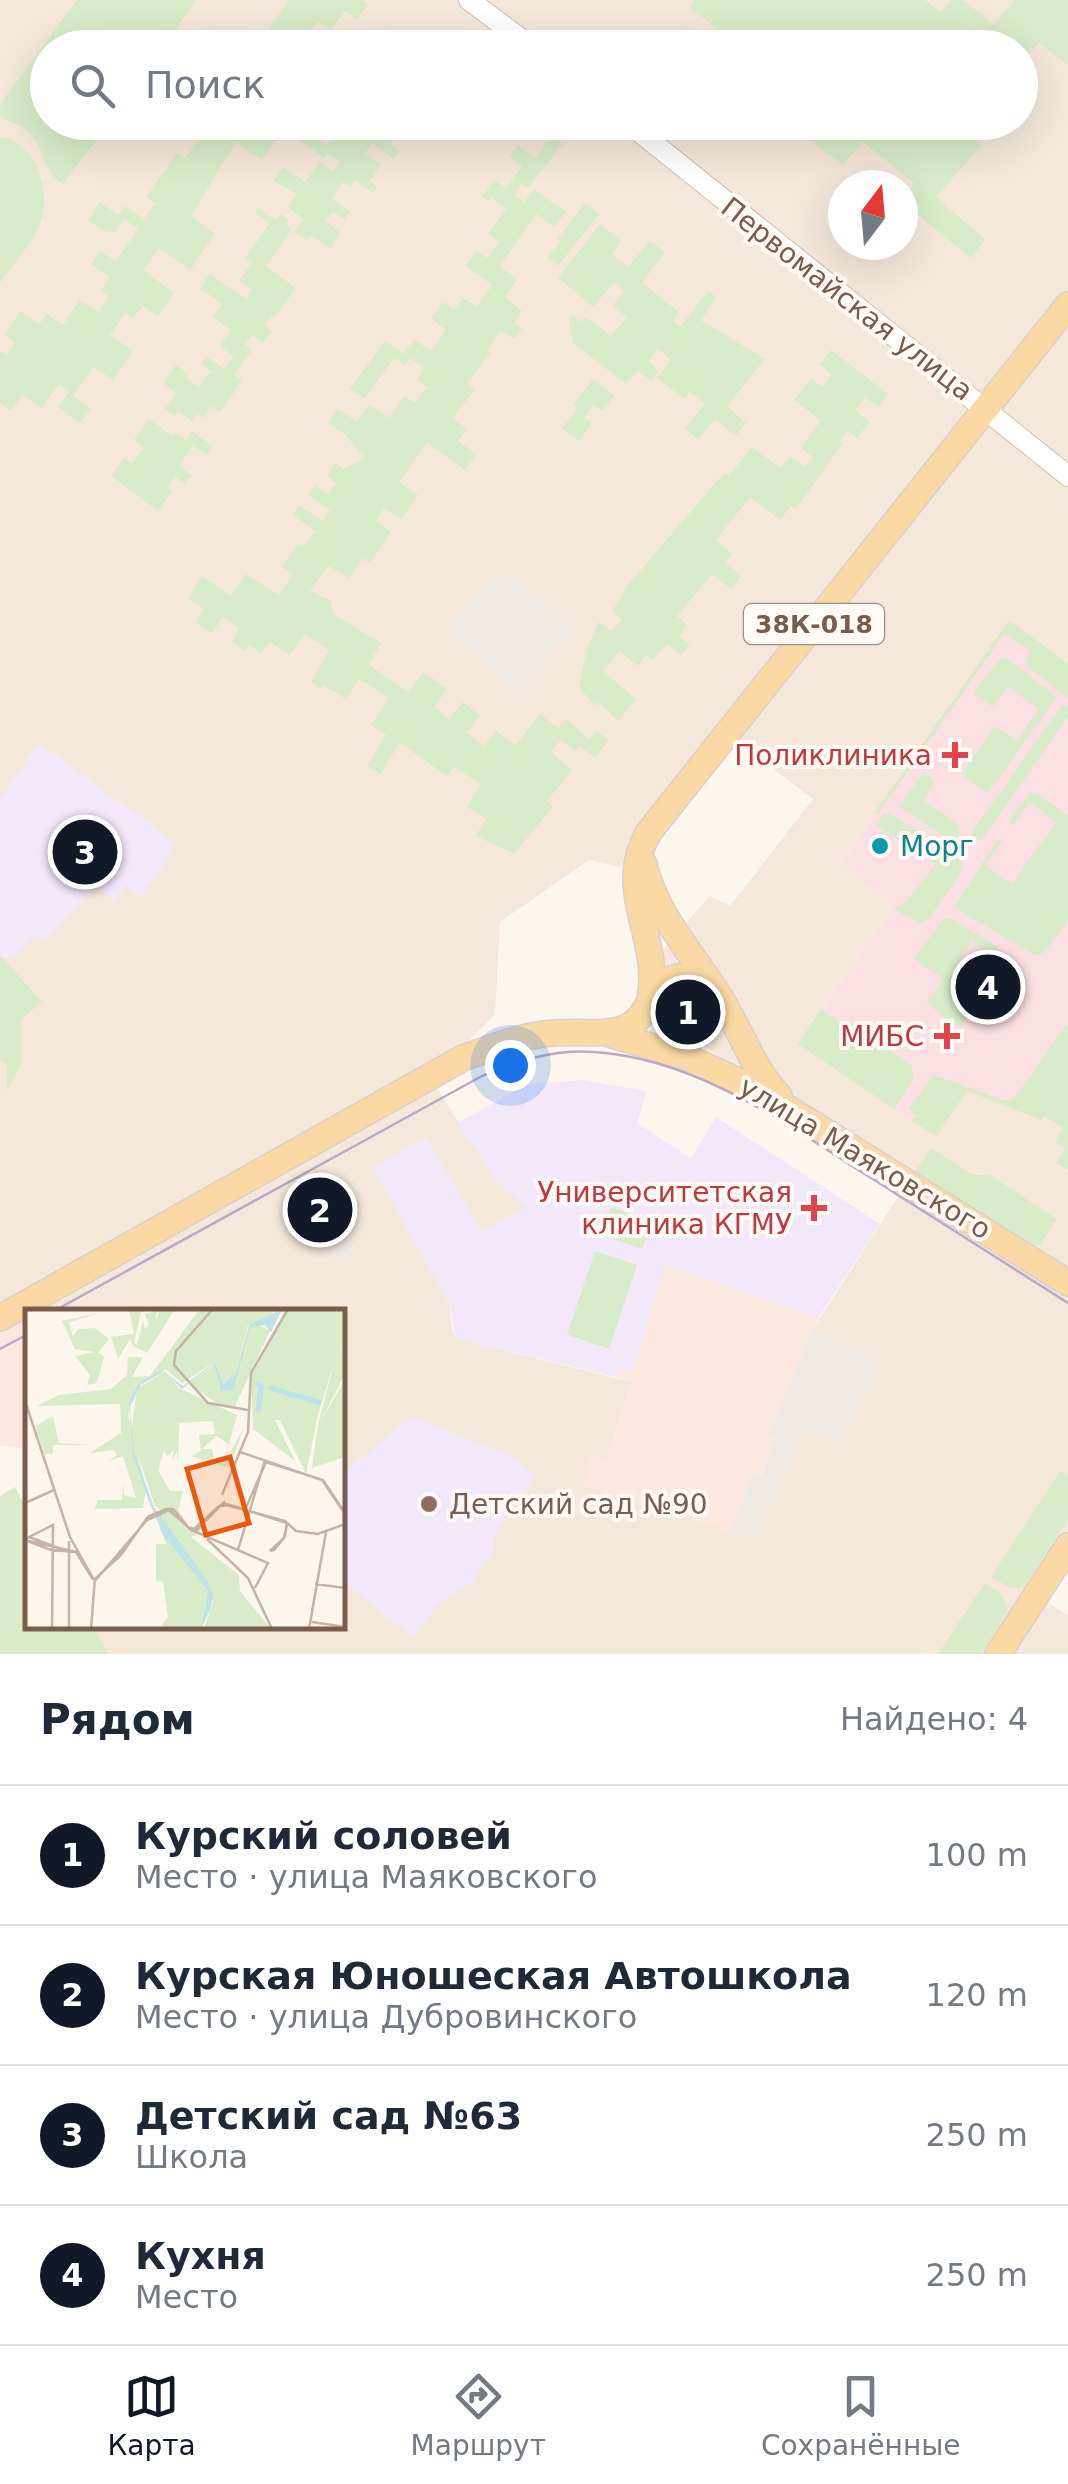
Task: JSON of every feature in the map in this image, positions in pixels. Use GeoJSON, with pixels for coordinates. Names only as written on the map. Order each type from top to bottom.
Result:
{"type":"FeatureCollection","features":[{"type":"Feature","properties":{"kind":"main road","name":"38К-018"},"geometry":{"type":"LineString","coordinates":[[645,839],[1068,306]]}},
{"type":"Feature","properties":{"kind":"main road"},"geometry":{"type":"LineString","coordinates":[[645,839],[643,858],[651,888],[767,1083],[789,1107]]}},
{"type":"Feature","properties":{"kind":"main road"},"geometry":{"type":"LineString","coordinates":[[645,839],[636,889],[638,912],[653,957],[650,998]]}},
{"type":"Feature","properties":{"kind":"main road"},"geometry":{"type":"LineString","coordinates":[[0,1318],[430,1074],[520,1038],[627,1027],[640,1016],[659,986],[676,977],[702,980],[716,992]]}},
{"type":"Feature","properties":{"kind":"main road","name":"улица Маяковского"},"geometry":{"type":"LineString","coordinates":[[596,1032],[630,1038],[686,1057],[789,1107],[1068,1282]]}},
{"type":"Feature","properties":{"kind":"main road"},"geometry":{"type":"LineString","coordinates":[[998,1654],[1068,1546]]}},
{"type":"Feature","properties":{"kind":"street"},"geometry":{"type":"LineString","coordinates":[[469,0],[509,30]]}},
{"type":"Feature","properties":{"kind":"street","name":"Первомайская улица"},"geometry":{"type":"LineString","coordinates":[[649,140],[1068,476]]}},
{"type":"Feature","properties":{"kind":"shaded area"},"geometry":{"type":"Polygon","coordinates":[[[0,0],[1068,0],[1068,1543],[1035,1594],[1068,1616],[1068,1654],[101,1654],[88,1629],[345,1629],[345,1309],[46,1309],[42,1302],[0,1325],[0,0]],[[728,735],[621,867],[589,860],[500,922],[495,1014],[431,1079],[493,1176],[526,1208],[482,1232],[426,1138],[374,1168],[449,1303],[457,1339],[631,1382],[607,1459],[751,1541],[805,1428],[881,1362],[811,1332],[907,1183],[775,1100],[635,992],[673,937],[710,896],[730,906],[813,799],[728,735]]]}},
{"type":"Feature","properties":{"kind":"shaded area"},"geometry":{"type":"Polygon","coordinates":[[[512,574],[574,628],[519,693],[447,630],[494,578],[512,574]]]}},
{"type":"Feature","properties":{"kind":"shaded area"},"geometry":{"type":"Polygon","coordinates":[[[1009,620],[1068,664],[1068,1060],[1031,1115],[967,1091],[936,1136],[798,1044],[896,905],[842,864],[1009,620]]]}},
{"type":"Feature","properties":{"kind":"shaded area"},"geometry":{"type":"Polygon","coordinates":[[[39,743],[173,841],[166,862],[140,897],[126,886],[114,901],[97,887],[44,941],[36,935],[12,959],[2,957],[0,952],[0,799],[39,743]]]}},
{"type":"Feature","properties":{"kind":"shaded area"},"geometry":{"type":"Polygon","coordinates":[[[582,1080],[647,1091],[637,1123],[691,1158],[716,1117],[880,1224],[819,1317],[665,1265],[633,1372],[619,1368],[616,1377],[456,1339],[449,1303],[373,1168],[426,1137],[482,1232],[525,1208],[493,1176],[457,1123],[528,1084],[582,1080]]]}},
{"type":"Feature","properties":{"kind":"shaded area"},"geometry":{"type":"Polygon","coordinates":[[[336,1215],[355,1251],[336,1260],[327,1243],[313,1250],[302,1233],[336,1215]]]}},
{"type":"Feature","properties":{"kind":"shaded area"},"geometry":{"type":"Polygon","coordinates":[[[665,1265],[819,1317],[772,1425],[778,1436],[760,1476],[754,1474],[730,1531],[583,1486],[591,1454],[607,1459],[631,1382],[616,1377],[619,1368],[633,1371],[665,1265]]]}},
{"type":"Feature","properties":{"kind":"shaded area"},"geometry":{"type":"Polygon","coordinates":[[[25,1311],[25,1449],[0,1446],[0,1325],[25,1311]]]}},
{"type":"Feature","properties":{"kind":"shaded area"},"geometry":{"type":"Polygon","coordinates":[[[811,1332],[881,1361],[838,1441],[805,1428],[752,1541],[730,1531],[754,1473],[761,1475],[777,1437],[769,1433],[811,1332]]]}},
{"type":"Feature","properties":{"kind":"shaded area","name":"Детский сад №90"},"geometry":{"type":"Polygon","coordinates":[[[412,1417],[517,1459],[535,1476],[495,1532],[494,1550],[471,1583],[437,1604],[414,1637],[345,1583],[345,1471],[412,1417]]]}},
{"type":"Feature","properties":{"kind":"green space"},"geometry":{"type":"Polygon","coordinates":[[[77,0],[196,0],[175,30],[55,30],[77,0]]]}},
{"type":"Feature","properties":{"kind":"green space"},"geometry":{"type":"Polygon","coordinates":[[[289,0],[362,0],[368,5],[357,19],[345,11],[331,30],[318,22],[312,30],[269,28],[289,0]]]}},
{"type":"Feature","properties":{"kind":"green space"},"geometry":{"type":"Polygon","coordinates":[[[694,0],[925,0],[941,12],[951,0],[963,0],[994,24],[1015,0],[1068,0],[1068,65],[1038,44],[1038,30],[719,30],[689,7],[694,0]]]}},
{"type":"Feature","properties":{"kind":"green space"},"geometry":{"type":"Polygon","coordinates":[[[30,63],[30,133],[0,118],[0,104],[30,63]]]}},
{"type":"Feature","properties":{"kind":"green space"},"geometry":{"type":"Polygon","coordinates":[[[0,137],[24,148],[32,158],[44,197],[36,232],[0,283],[0,137]]]}},
{"type":"Feature","properties":{"kind":"green space"},"geometry":{"type":"Polygon","coordinates":[[[96,140],[63,184],[51,172],[36,141],[96,140]]]}},
{"type":"Feature","properties":{"kind":"green space"},"geometry":{"type":"Polygon","coordinates":[[[198,140],[276,140],[262,160],[236,142],[191,216],[215,234],[190,270],[159,248],[143,270],[174,293],[158,316],[143,306],[133,318],[125,313],[110,335],[133,351],[113,380],[93,367],[73,396],[91,409],[80,423],[58,407],[69,392],[59,384],[42,408],[23,395],[11,411],[0,403],[0,351],[6,355],[15,343],[5,335],[20,311],[39,324],[47,314],[63,325],[80,300],[98,312],[109,297],[101,290],[110,277],[91,264],[100,251],[116,261],[138,229],[124,219],[114,233],[107,233],[88,220],[100,202],[118,215],[125,206],[144,219],[155,204],[146,197],[177,153],[185,158],[198,140]]]}},
{"type":"Feature","properties":{"kind":"green space"},"geometry":{"type":"Polygon","coordinates":[[[299,140],[318,140],[326,146],[330,140],[393,140],[390,144],[399,151],[394,159],[372,143],[365,153],[381,165],[370,181],[377,187],[373,193],[355,181],[350,187],[343,182],[332,198],[350,212],[345,220],[333,212],[326,221],[341,233],[330,248],[311,235],[307,240],[294,232],[303,219],[288,207],[297,194],[273,181],[283,167],[305,182],[320,162],[333,171],[340,162],[327,153],[324,158],[299,140]]]}},
{"type":"Feature","properties":{"kind":"green space"},"geometry":{"type":"Polygon","coordinates":[[[549,140],[563,144],[528,188],[522,184],[514,195],[524,202],[534,189],[566,212],[554,227],[536,214],[500,266],[517,280],[505,297],[522,311],[514,323],[522,329],[514,339],[501,331],[467,383],[474,390],[453,418],[467,429],[458,441],[477,454],[465,470],[427,443],[399,482],[418,495],[402,519],[384,508],[376,521],[391,532],[370,563],[363,558],[349,578],[328,566],[310,591],[331,600],[333,614],[381,643],[369,665],[408,692],[424,672],[447,689],[434,707],[449,719],[463,702],[480,715],[467,733],[484,746],[496,731],[516,745],[540,714],[558,728],[566,719],[589,739],[597,731],[609,740],[595,758],[579,746],[575,751],[561,740],[551,752],[572,770],[547,801],[553,807],[514,854],[476,836],[486,818],[467,807],[481,784],[454,767],[447,776],[400,743],[380,774],[367,766],[386,735],[371,725],[389,698],[359,679],[346,699],[311,682],[329,650],[305,634],[290,655],[270,642],[261,653],[249,645],[245,651],[232,642],[239,628],[223,617],[212,633],[195,622],[204,609],[188,598],[202,576],[231,596],[246,574],[278,595],[293,575],[282,567],[298,543],[304,546],[315,531],[293,515],[299,505],[323,521],[330,510],[308,495],[315,486],[328,494],[336,483],[327,475],[335,463],[344,469],[364,458],[346,435],[328,423],[338,409],[357,421],[369,404],[389,418],[404,396],[415,403],[427,387],[417,379],[424,368],[410,358],[405,365],[394,358],[364,399],[350,389],[385,340],[403,354],[414,339],[431,351],[446,330],[431,318],[443,302],[454,310],[463,298],[477,307],[492,285],[465,266],[476,251],[488,258],[499,242],[488,234],[506,209],[492,198],[489,201],[482,196],[494,180],[506,188],[522,166],[510,156],[518,145],[536,158],[549,140]]]}},
{"type":"Feature","properties":{"kind":"green space"},"geometry":{"type":"Polygon","coordinates":[[[810,140],[976,140],[981,146],[936,197],[985,239],[971,258],[918,215],[918,170],[898,170],[863,142],[843,165],[810,140]]]}},
{"type":"Feature","properties":{"kind":"green space"},"geometry":{"type":"Polygon","coordinates":[[[585,203],[599,214],[558,266],[547,257],[585,203]]]}},
{"type":"Feature","properties":{"kind":"green space"},"geometry":{"type":"Polygon","coordinates":[[[259,208],[276,220],[281,214],[289,220],[286,224],[292,229],[266,266],[296,288],[265,325],[272,331],[263,343],[252,335],[245,344],[252,350],[234,375],[242,381],[220,412],[211,406],[203,418],[198,414],[192,421],[178,411],[175,416],[165,409],[176,393],[163,383],[176,365],[199,387],[211,371],[201,364],[206,356],[224,369],[234,357],[220,346],[231,330],[213,317],[222,304],[200,288],[210,274],[246,299],[252,290],[239,281],[252,263],[245,258],[270,223],[255,213],[259,208]]]}},
{"type":"Feature","properties":{"kind":"green space"},"geometry":{"type":"Polygon","coordinates":[[[600,224],[621,241],[612,254],[628,267],[650,241],[665,252],[642,283],[679,312],[673,321],[680,327],[708,291],[716,297],[701,320],[765,359],[727,406],[746,423],[735,436],[715,419],[698,439],[685,429],[705,404],[690,392],[684,399],[657,378],[671,360],[658,348],[648,361],[659,371],[651,381],[638,371],[626,384],[573,343],[569,320],[572,314],[581,322],[586,317],[611,336],[627,317],[613,305],[624,291],[614,282],[593,307],[558,278],[600,224]]]}},
{"type":"Feature","properties":{"kind":"green space"},"geometry":{"type":"Polygon","coordinates":[[[831,350],[888,394],[879,407],[865,398],[855,410],[870,422],[857,438],[848,431],[839,441],[842,444],[796,509],[791,506],[780,520],[750,497],[716,540],[732,554],[726,562],[741,576],[731,589],[712,574],[677,616],[687,625],[679,636],[690,645],[681,655],[667,644],[652,660],[646,655],[638,666],[619,651],[603,671],[636,699],[618,721],[599,702],[595,706],[579,688],[587,648],[599,622],[612,631],[622,619],[612,611],[628,585],[724,473],[729,476],[752,447],[780,468],[790,456],[805,467],[813,457],[801,448],[821,420],[794,400],[811,379],[822,387],[832,375],[820,364],[831,350]]]}},
{"type":"Feature","properties":{"kind":"green space"},"geometry":{"type":"Polygon","coordinates":[[[593,379],[615,396],[603,411],[594,405],[584,418],[592,424],[579,441],[562,428],[593,379]]]}},
{"type":"Feature","properties":{"kind":"green space"},"geometry":{"type":"Polygon","coordinates":[[[149,419],[172,436],[175,433],[186,440],[192,431],[213,446],[207,455],[193,446],[179,465],[191,475],[185,484],[175,477],[168,487],[172,491],[158,511],[111,476],[124,458],[132,464],[144,448],[134,440],[149,419]]]}},
{"type":"Feature","properties":{"kind":"green space"},"geometry":{"type":"Polygon","coordinates":[[[1009,620],[1068,664],[1068,698],[1027,666],[1030,651],[1004,634],[878,814],[875,812],[1009,620]]]}},
{"type":"Feature","properties":{"kind":"green space"},"geometry":{"type":"Polygon","coordinates":[[[1000,658],[1008,659],[1057,697],[988,793],[961,775],[995,726],[1017,741],[1039,709],[1008,687],[993,707],[973,694],[1000,658]]]}},
{"type":"Feature","properties":{"kind":"green space"},"geometry":{"type":"Polygon","coordinates":[[[1062,705],[1068,706],[1068,717],[983,838],[975,843],[971,840],[972,832],[1062,705]]]}},
{"type":"Feature","properties":{"kind":"green space"},"geometry":{"type":"Polygon","coordinates":[[[923,772],[935,781],[923,800],[958,824],[960,834],[956,839],[949,840],[899,807],[923,772]]]}},
{"type":"Feature","properties":{"kind":"green space"},"geometry":{"type":"Polygon","coordinates":[[[1030,793],[1038,794],[1068,816],[1068,920],[1045,952],[1036,956],[955,905],[998,839],[1003,840],[985,865],[1012,884],[1056,822],[1029,802],[1010,824],[1030,793]]]}},
{"type":"Feature","properties":{"kind":"green space"},"geometry":{"type":"Polygon","coordinates":[[[889,813],[959,856],[962,865],[929,919],[920,924],[895,909],[907,901],[936,864],[876,826],[883,814],[889,813]]]}},
{"type":"Feature","properties":{"kind":"green space"},"geometry":{"type":"Polygon","coordinates":[[[944,918],[953,919],[998,947],[993,955],[972,941],[951,972],[983,995],[960,1028],[926,1003],[943,979],[914,958],[944,918]]]}},
{"type":"Feature","properties":{"kind":"green space"},"geometry":{"type":"Polygon","coordinates":[[[0,955],[42,1002],[21,1019],[21,1064],[7,1092],[7,1064],[0,1061],[0,955]]]}},
{"type":"Feature","properties":{"kind":"green space"},"geometry":{"type":"Polygon","coordinates":[[[688,988],[707,996],[715,1015],[707,1034],[688,1042],[669,1034],[661,1015],[669,996],[688,988]]]}},
{"type":"Feature","properties":{"kind":"green space"},"geometry":{"type":"Polygon","coordinates":[[[821,1009],[911,1065],[914,1078],[894,1109],[798,1044],[821,1009]]]}},
{"type":"Feature","properties":{"kind":"green space"},"geometry":{"type":"Polygon","coordinates":[[[1068,1023],[1068,1170],[1056,1163],[1065,1149],[1055,1142],[1063,1128],[1044,1116],[1041,1120],[967,1091],[936,1136],[912,1121],[916,1115],[908,1109],[934,1075],[1003,1100],[1013,1100],[1068,1023]]]}},
{"type":"Feature","properties":{"kind":"green space"},"geometry":{"type":"Polygon","coordinates":[[[931,1148],[973,1175],[990,1175],[1057,1219],[1040,1245],[1031,1246],[915,1172],[931,1148]]]}},
{"type":"Feature","properties":{"kind":"green space"},"geometry":{"type":"Polygon","coordinates":[[[611,1207],[652,1221],[642,1249],[601,1235],[611,1207]]]}},
{"type":"Feature","properties":{"kind":"green space"},"geometry":{"type":"Polygon","coordinates":[[[595,1251],[637,1265],[609,1349],[567,1335],[595,1251]]]}},
{"type":"Feature","properties":{"kind":"green space"},"geometry":{"type":"Polygon","coordinates":[[[1060,1471],[1068,1476],[1068,1519],[1024,1587],[1010,1588],[991,1577],[1060,1471]]]}},
{"type":"Feature","properties":{"kind":"green space"},"geometry":{"type":"Polygon","coordinates":[[[15,1487],[25,1505],[25,1629],[95,1629],[108,1654],[0,1654],[0,1496],[15,1487]]]}},
{"type":"Feature","properties":{"kind":"green space"},"geometry":{"type":"Polygon","coordinates":[[[985,1583],[1001,1593],[1008,1610],[982,1654],[938,1654],[985,1583]]]}},
{"type":"Feature","properties":{"kind":"tram line"},"geometry":{"type":"LineString","coordinates":[[57,1309],[482,1076],[536,1057],[564,1052],[631,1057],[668,1066],[738,1096],[1068,1303]]}},
{"type":"Feature","properties":{"kind":"tram line"},"geometry":{"type":"LineString","coordinates":[[0,1349],[25,1336]]}},
{"type":"Feature","properties":{"kind":"place","name":"Поликлиника"},"geometry":{"type":"Point","coordinates":[955,755]}},
{"type":"Feature","properties":{"kind":"place","name":"Морг"},"geometry":{"type":"Point","coordinates":[880,846]}},
{"type":"Feature","properties":{"kind":"place","name":"Детский сад №63"},"geometry":{"type":"Point","coordinates":[85,852]}},
{"type":"Feature","properties":{"kind":"place","name":"Кухня"},"geometry":{"type":"Point","coordinates":[988,987]}},
{"type":"Feature","properties":{"kind":"place","name":"Курский соловей"},"geometry":{"type":"Point","coordinates":[688,1012]}},
{"type":"Feature","properties":{"kind":"place","name":"МИБС"},"geometry":{"type":"Point","coordinates":[947,1036]}},
{"type":"Feature","properties":{"kind":"place","name":"Университетская клиника КГМУ"},"geometry":{"type":"Point","coordinates":[814,1208]}},
{"type":"Feature","properties":{"kind":"place","name":"Курская Юношеская Автошкола"},"geometry":{"type":"Point","coordinates":[320,1210]}},
{"type":"Feature","properties":{"kind":"place","name":"Детский сад №90"},"geometry":{"type":"Point","coordinates":[429,1504]}}]}
